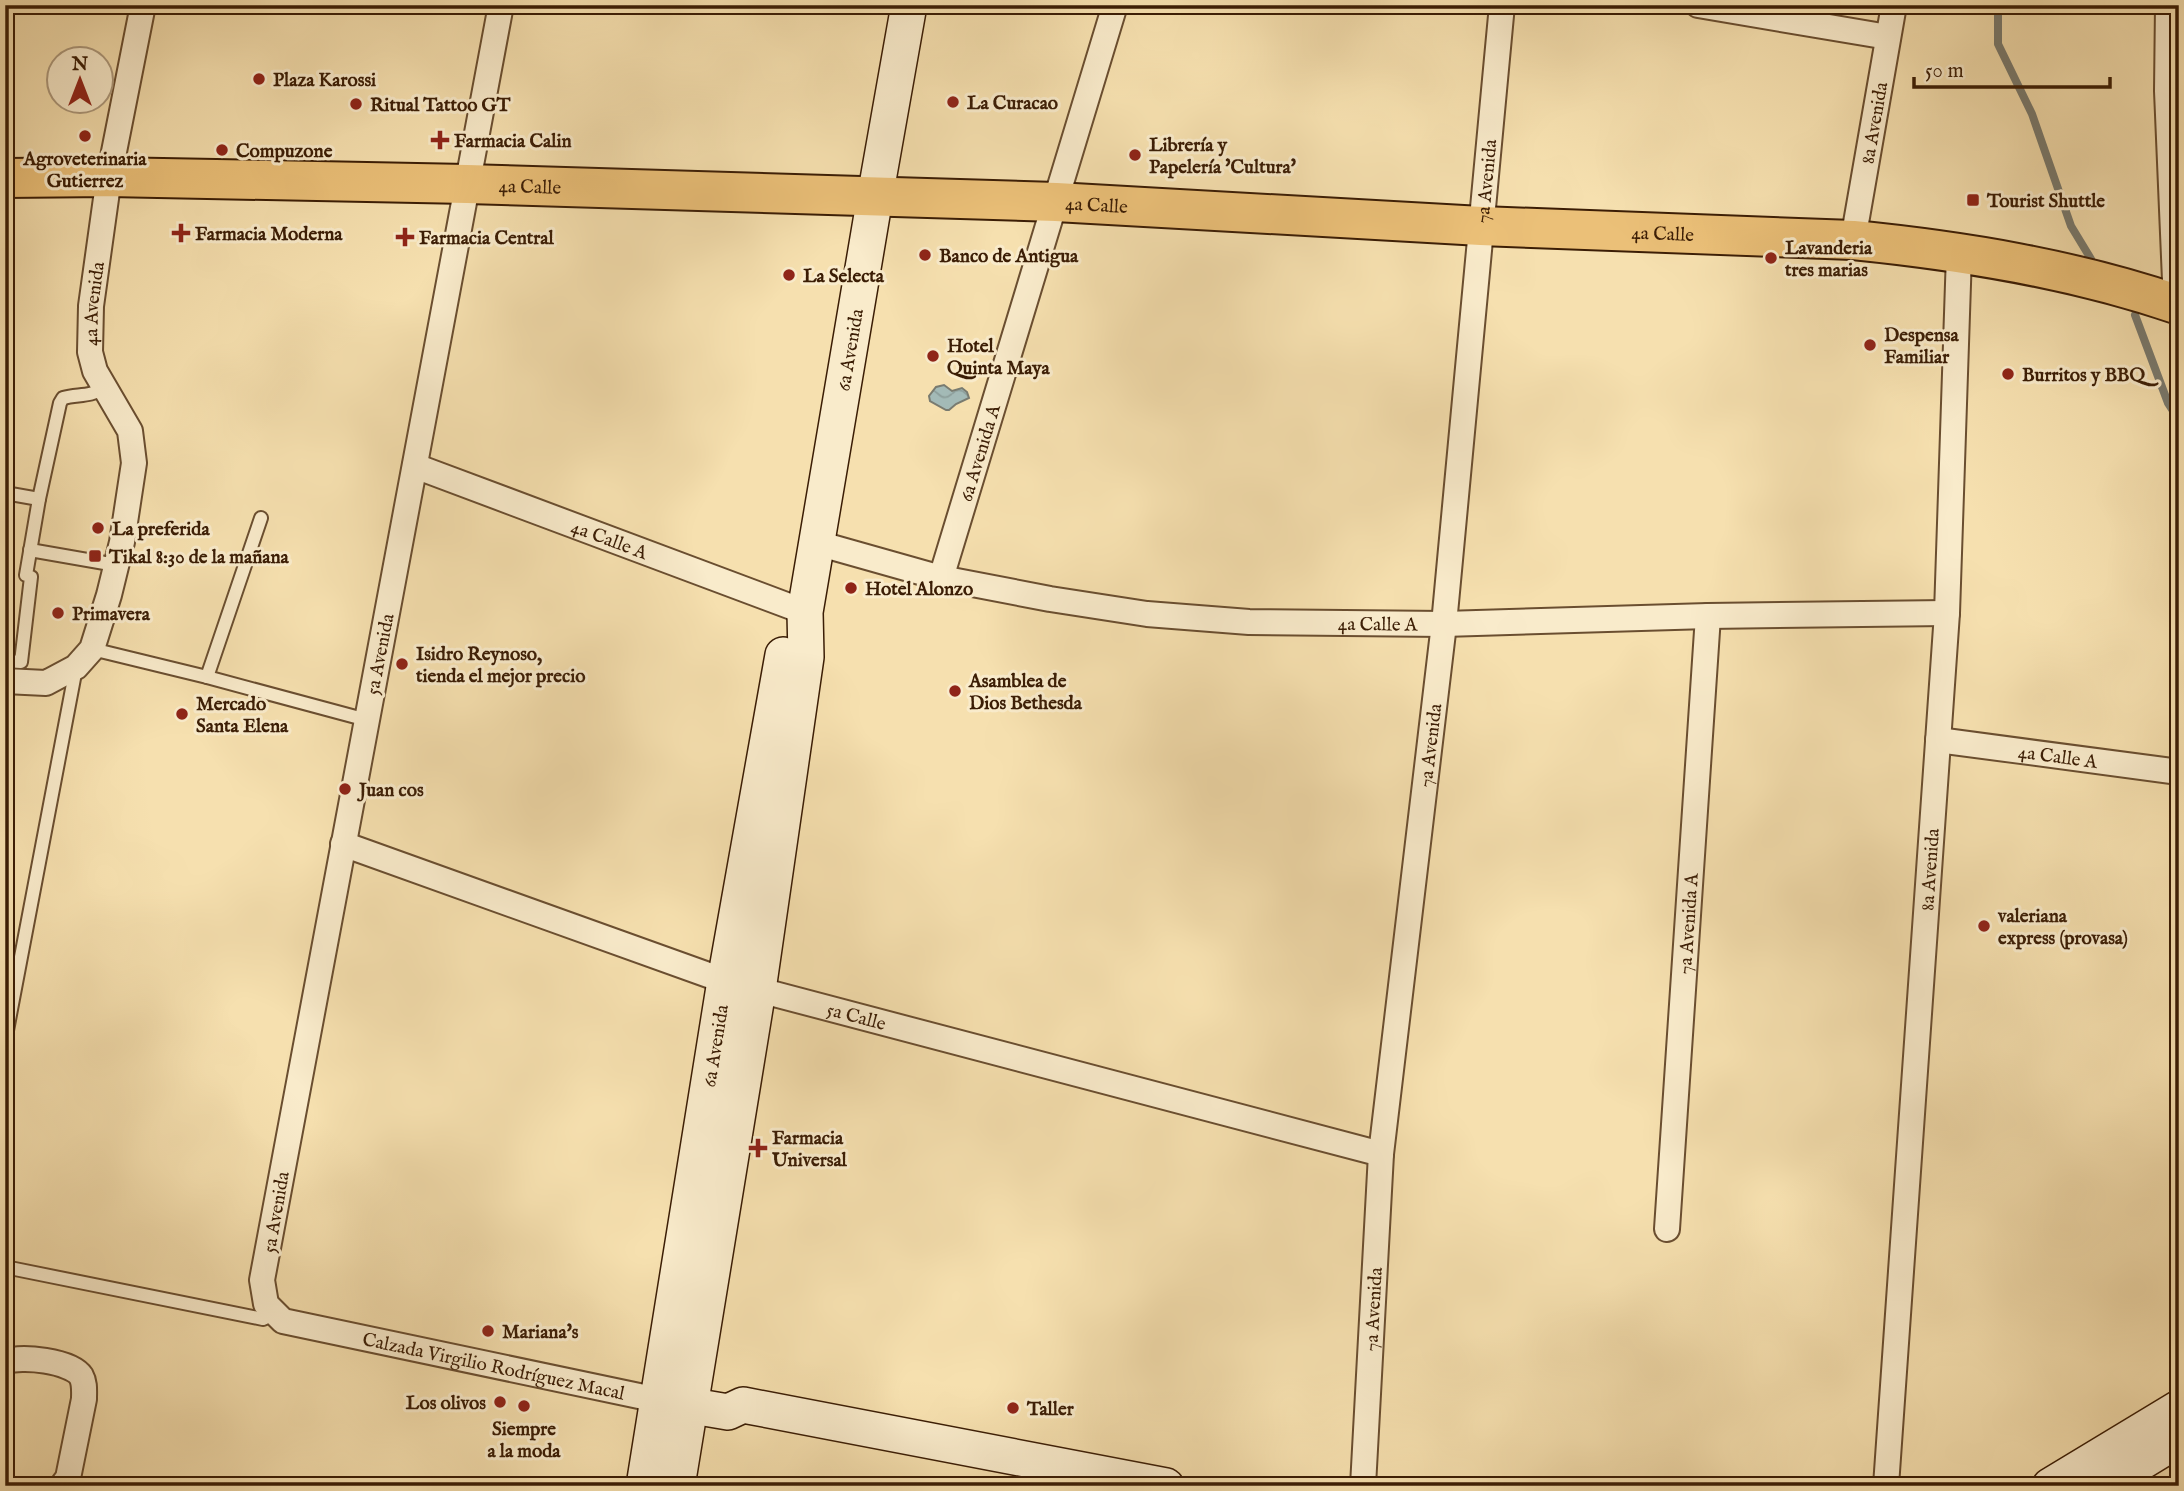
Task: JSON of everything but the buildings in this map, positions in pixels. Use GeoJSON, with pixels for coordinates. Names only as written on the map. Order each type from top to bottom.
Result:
{"type":"FeatureCollection","features":[{"type":"Feature","properties":{"kind":"main road","name":"4a Calle"},"geometry":{"type":"LineString","coordinates":[[5,178],[109,177],[467,184],[1056,202],[1481,226],[1853,240],[2016,262],[2177,305]]}},
{"type":"Feature","properties":{"kind":"street","name":"4a Avenida"},"geometry":{"type":"LineString","coordinates":[[76,667],[92,649],[109,595],[134,463],[130,431],[94,372],[90,352],[90,317],[109,177],[143,5]]}},
{"type":"Feature","properties":{"kind":"street","name":"5a Avenida"},"geometry":{"type":"LineString","coordinates":[[271,1309],[262,1279],[501,5]]}},
{"type":"Feature","properties":{"kind":"street","name":"6a Avenida"},"geometry":{"type":"LineString","coordinates":[[644,1486],[674,1403],[758,990],[806,657],[805,612],[909,5]]}},
{"type":"Feature","properties":{"kind":"street","name":"6a Avenida A"},"geometry":{"type":"LineString","coordinates":[[942,578],[1115,5]]}},
{"type":"Feature","properties":{"kind":"street","name":"7a Avenida"},"geometry":{"type":"LineString","coordinates":[[1363,1486],[1381,1154],[1444,624],[1502,5]]}},
{"type":"Feature","properties":{"kind":"street"},"geometry":{"type":"LineString","coordinates":[[1699,5],[1888,37]]}},
{"type":"Feature","properties":{"kind":"street","name":"8a Avenida"},"geometry":{"type":"LineString","coordinates":[[1853,240],[1894,5]]}},
{"type":"Feature","properties":{"kind":"street"},"geometry":{"type":"LineString","coordinates":[[2168,5],[2167,91],[2177,305]]}},
{"type":"Feature","properties":{"kind":"street","name":"8a Avenida"},"geometry":{"type":"LineString","coordinates":[[1886,1486],[1947,613],[1959,254]]}},
{"type":"Feature","properties":{"kind":"street","name":"4a Calle A"},"geometry":{"type":"LineString","coordinates":[[415,466],[805,612]]}},
{"type":"Feature","properties":{"kind":"street","name":"4a Calle A"},"geometry":{"type":"LineString","coordinates":[[817,543],[942,578],[1050,599],[1147,614],[1249,622],[1444,624],[1708,616],[1947,613]]}},
{"type":"Feature","properties":{"kind":"street","name":"6a Avenida"},"geometry":{"type":"LineString","coordinates":[[677,1486],[674,1403],[725,981],[784,648],[805,612]]}},
{"type":"Feature","properties":{"kind":"street","name":"7a Avenida A"},"geometry":{"type":"LineString","coordinates":[[1667,1229],[1708,616]]}},
{"type":"Feature","properties":{"kind":"street"},"geometry":{"type":"LineString","coordinates":[[5,681],[47,683],[76,667]]}},
{"type":"Feature","properties":{"kind":"street","name":"4a Calle A"},"geometry":{"type":"LineString","coordinates":[[1938,740],[2179,772]]}},
{"type":"Feature","properties":{"kind":"street","name":"5a Calle"},"geometry":{"type":"LineString","coordinates":[[343,844],[725,981],[1381,1154]]}},
{"type":"Feature","properties":{"kind":"street","name":"Calzada Virgilio Rodríguez Macal"},"geometry":{"type":"LineString","coordinates":[[271,1309],[283,1321],[674,1403],[728,1412],[743,1405],[1167,1486]]}},
{"type":"Feature","properties":{"kind":"street"},"geometry":{"type":"LineString","coordinates":[[5,1362],[23,1358],[53,1363],[72,1368],[80,1376],[84,1399],[68,1478],[62,1486]]}},
{"type":"Feature","properties":{"kind":"street"},"geometry":{"type":"LineString","coordinates":[[2050,1486],[2179,1408]]}},
{"type":"Feature","properties":{"kind":"street","name":"Calzada Virgilio Rodríguez Macal"},"geometry":{"type":"LineString","coordinates":[[728,1412],[739,1426],[1046,1486]]}},
{"type":"Feature","properties":{"kind":"street"},"geometry":{"type":"LineString","coordinates":[[2102,1486],[2179,1439]]}},
{"type":"Feature","properties":{"kind":"lane"},"geometry":{"type":"LineString","coordinates":[[5,668],[6,661],[21,662],[31,577],[26,575],[60,403],[63,398],[94,394],[104,388]]}},
{"type":"Feature","properties":{"kind":"lane"},"geometry":{"type":"LineString","coordinates":[[5,493],[39,499]]}},
{"type":"Feature","properties":{"kind":"lane"},"geometry":{"type":"LineString","coordinates":[[206,677],[261,518]]}},
{"type":"Feature","properties":{"kind":"lane"},"geometry":{"type":"LineString","coordinates":[[30,550],[116,565]]}},
{"type":"Feature","properties":{"kind":"lane"},"geometry":{"type":"LineString","coordinates":[[92,649],[366,720]]}},
{"type":"Feature","properties":{"kind":"lane"},"geometry":{"type":"LineString","coordinates":[[5,1041],[76,667]]}},
{"type":"Feature","properties":{"kind":"lane"},"geometry":{"type":"LineString","coordinates":[[5,1267],[263,1319],[271,1309]]}},
{"type":"Feature","properties":{"kind":"water"},"geometry":{"type":"Polygon","coordinates":[[[944,385],[952,391],[962,388],[969,398],[949,410],[930,401],[929,396],[936,387],[944,385]]]}},
{"type":"Feature","properties":{"kind":"waterway"},"geometry":{"type":"LineString","coordinates":[[1998,5],[1998,44],[2032,114],[2071,226],[2091,259]]}},
{"type":"Feature","properties":{"kind":"waterway"},"geometry":{"type":"LineString","coordinates":[[2135,315],[2168,403],[2179,420]]}},
{"type":"Feature","properties":{"kind":"place","name":"Plaza Karossi"},"geometry":{"type":"Point","coordinates":[259,79]}},
{"type":"Feature","properties":{"kind":"place","name":"La Curacao"},"geometry":{"type":"Point","coordinates":[953,102]}},
{"type":"Feature","properties":{"kind":"place","name":"Ritual Tattoo GT"},"geometry":{"type":"Point","coordinates":[356,104]}},
{"type":"Feature","properties":{"kind":"place","name":"Agroveterinaria Gutierrez"},"geometry":{"type":"Point","coordinates":[85,136]}},
{"type":"Feature","properties":{"kind":"place","name":"Farmacia Calin"},"geometry":{"type":"Point","coordinates":[440,140]}},
{"type":"Feature","properties":{"kind":"place","name":"Compuzone"},"geometry":{"type":"Point","coordinates":[222,150]}},
{"type":"Feature","properties":{"kind":"place","name":"Librería y Papelería 'Cultura'"},"geometry":{"type":"Point","coordinates":[1135,155]}},
{"type":"Feature","properties":{"kind":"place","name":"Tourist Shuttle"},"geometry":{"type":"Point","coordinates":[1973,200]}},
{"type":"Feature","properties":{"kind":"place","name":"Farmacia Moderna"},"geometry":{"type":"Point","coordinates":[181,233]}},
{"type":"Feature","properties":{"kind":"place","name":"Farmacia Central"},"geometry":{"type":"Point","coordinates":[405,237]}},
{"type":"Feature","properties":{"kind":"place","name":"Banco de Antigua"},"geometry":{"type":"Point","coordinates":[925,255]}},
{"type":"Feature","properties":{"kind":"place","name":"Lavanderia tres marias"},"geometry":{"type":"Point","coordinates":[1771,258]}},
{"type":"Feature","properties":{"kind":"place","name":"La Selecta"},"geometry":{"type":"Point","coordinates":[789,275]}},
{"type":"Feature","properties":{"kind":"place","name":"Despensa Familiar"},"geometry":{"type":"Point","coordinates":[1870,345]}},
{"type":"Feature","properties":{"kind":"place","name":"Hotel Quinta Maya"},"geometry":{"type":"Point","coordinates":[933,356]}},
{"type":"Feature","properties":{"kind":"place","name":"Burritos y BBQ"},"geometry":{"type":"Point","coordinates":[2008,374]}},
{"type":"Feature","properties":{"kind":"place","name":"La preferida"},"geometry":{"type":"Point","coordinates":[98,528]}},
{"type":"Feature","properties":{"kind":"place","name":"Tikal 8:30 de la mañana"},"geometry":{"type":"Point","coordinates":[95,556]}},
{"type":"Feature","properties":{"kind":"place","name":"Hotel Alonzo"},"geometry":{"type":"Point","coordinates":[851,588]}},
{"type":"Feature","properties":{"kind":"place","name":"Primavera"},"geometry":{"type":"Point","coordinates":[58,613]}},
{"type":"Feature","properties":{"kind":"place","name":"Isidro Reynoso, tienda el mejor precio"},"geometry":{"type":"Point","coordinates":[402,664]}},
{"type":"Feature","properties":{"kind":"place","name":"Asamblea de Dios Bethesda"},"geometry":{"type":"Point","coordinates":[955,691]}},
{"type":"Feature","properties":{"kind":"place","name":"Mercado Santa Elena"},"geometry":{"type":"Point","coordinates":[182,714]}},
{"type":"Feature","properties":{"kind":"place","name":"Juan cos"},"geometry":{"type":"Point","coordinates":[345,789]}},
{"type":"Feature","properties":{"kind":"place","name":"valeriana express (provasa)"},"geometry":{"type":"Point","coordinates":[1984,926]}},
{"type":"Feature","properties":{"kind":"place","name":"Farmacia Universal"},"geometry":{"type":"Point","coordinates":[758,1148]}},
{"type":"Feature","properties":{"kind":"place","name":"Mariana's"},"geometry":{"type":"Point","coordinates":[488,1331]}},
{"type":"Feature","properties":{"kind":"place","name":"Los olivos"},"geometry":{"type":"Point","coordinates":[500,1402]}},
{"type":"Feature","properties":{"kind":"place","name":"Siempre a la moda"},"geometry":{"type":"Point","coordinates":[524,1406]}},
{"type":"Feature","properties":{"kind":"place","name":"Taller"},"geometry":{"type":"Point","coordinates":[1013,1408]}}]}
